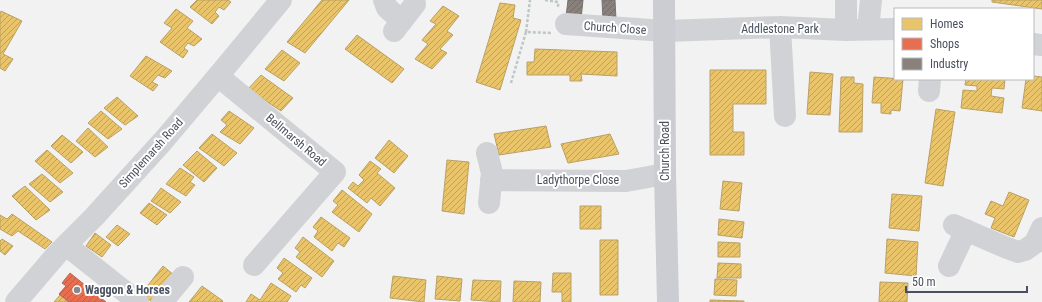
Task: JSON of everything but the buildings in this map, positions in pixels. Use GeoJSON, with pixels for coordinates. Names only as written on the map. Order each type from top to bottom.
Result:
{"type":"FeatureCollection","features":[{"type":"Feature","properties":{"kind":"main road","name":"Church Road"},"geometry":{"type":"LineString","coordinates":[[664,0],[665,174],[668,302]]}},
{"type":"Feature","properties":{"kind":"street","name":"Simplemarsh Road"},"geometry":{"type":"LineString","coordinates":[[16,302],[163,141],[281,0]]}},
{"type":"Feature","properties":{"kind":"street"},"geometry":{"type":"LineString","coordinates":[[384,0],[398,26],[415,4]]}},
{"type":"Feature","properties":{"kind":"street"},"geometry":{"type":"LineString","coordinates":[[846,0],[846,30]]}},
{"type":"Feature","properties":{"kind":"street"},"geometry":{"type":"LineString","coordinates":[[868,30],[871,0]]}},
{"type":"Feature","properties":{"kind":"street","name":"Church Close"},"geometry":{"type":"LineString","coordinates":[[560,27],[664,31]]}},
{"type":"Feature","properties":{"kind":"street"},"geometry":{"type":"LineString","coordinates":[[780,27],[785,116]]}},
{"type":"Feature","properties":{"kind":"street","name":"Addlestone Park"},"geometry":{"type":"LineString","coordinates":[[664,31],[780,27],[846,30],[894,29]]}},
{"type":"Feature","properties":{"kind":"street","name":"Bellmarsh Road"},"geometry":{"type":"LineString","coordinates":[[218,76],[335,172],[254,265]]}},
{"type":"Feature","properties":{"kind":"street"},"geometry":{"type":"LineString","coordinates":[[487,153],[492,173],[489,203]]}},
{"type":"Feature","properties":{"kind":"street","name":"Ladythorpe Close"},"geometry":{"type":"LineString","coordinates":[[491,180],[626,181],[665,174]]}},
{"type":"Feature","properties":{"kind":"street"},"geometry":{"type":"LineString","coordinates":[[949,266],[960,227],[1018,252],[1025,250],[1035,242],[1042,228]]}},
{"type":"Feature","properties":{"kind":"street"},"geometry":{"type":"LineString","coordinates":[[62,250],[113,302]]}},
{"type":"Feature","properties":{"kind":"street"},"geometry":{"type":"LineString","coordinates":[[62,250],[138,302]]}},
{"type":"Feature","properties":{"kind":"street"},"geometry":{"type":"LineString","coordinates":[[162,302],[183,277]]}},
{"type":"Feature","properties":{"kind":"path"},"geometry":{"type":"LineString","coordinates":[[511,83],[526,32],[530,0]]}},
{"type":"Feature","properties":{"kind":"path"},"geometry":{"type":"LineString","coordinates":[[526,32],[554,34],[560,27]]}},
{"type":"Feature","properties":{"kind":"place","name":"Waggon & Horses"},"geometry":{"type":"Point","coordinates":[77,290]}}]}
